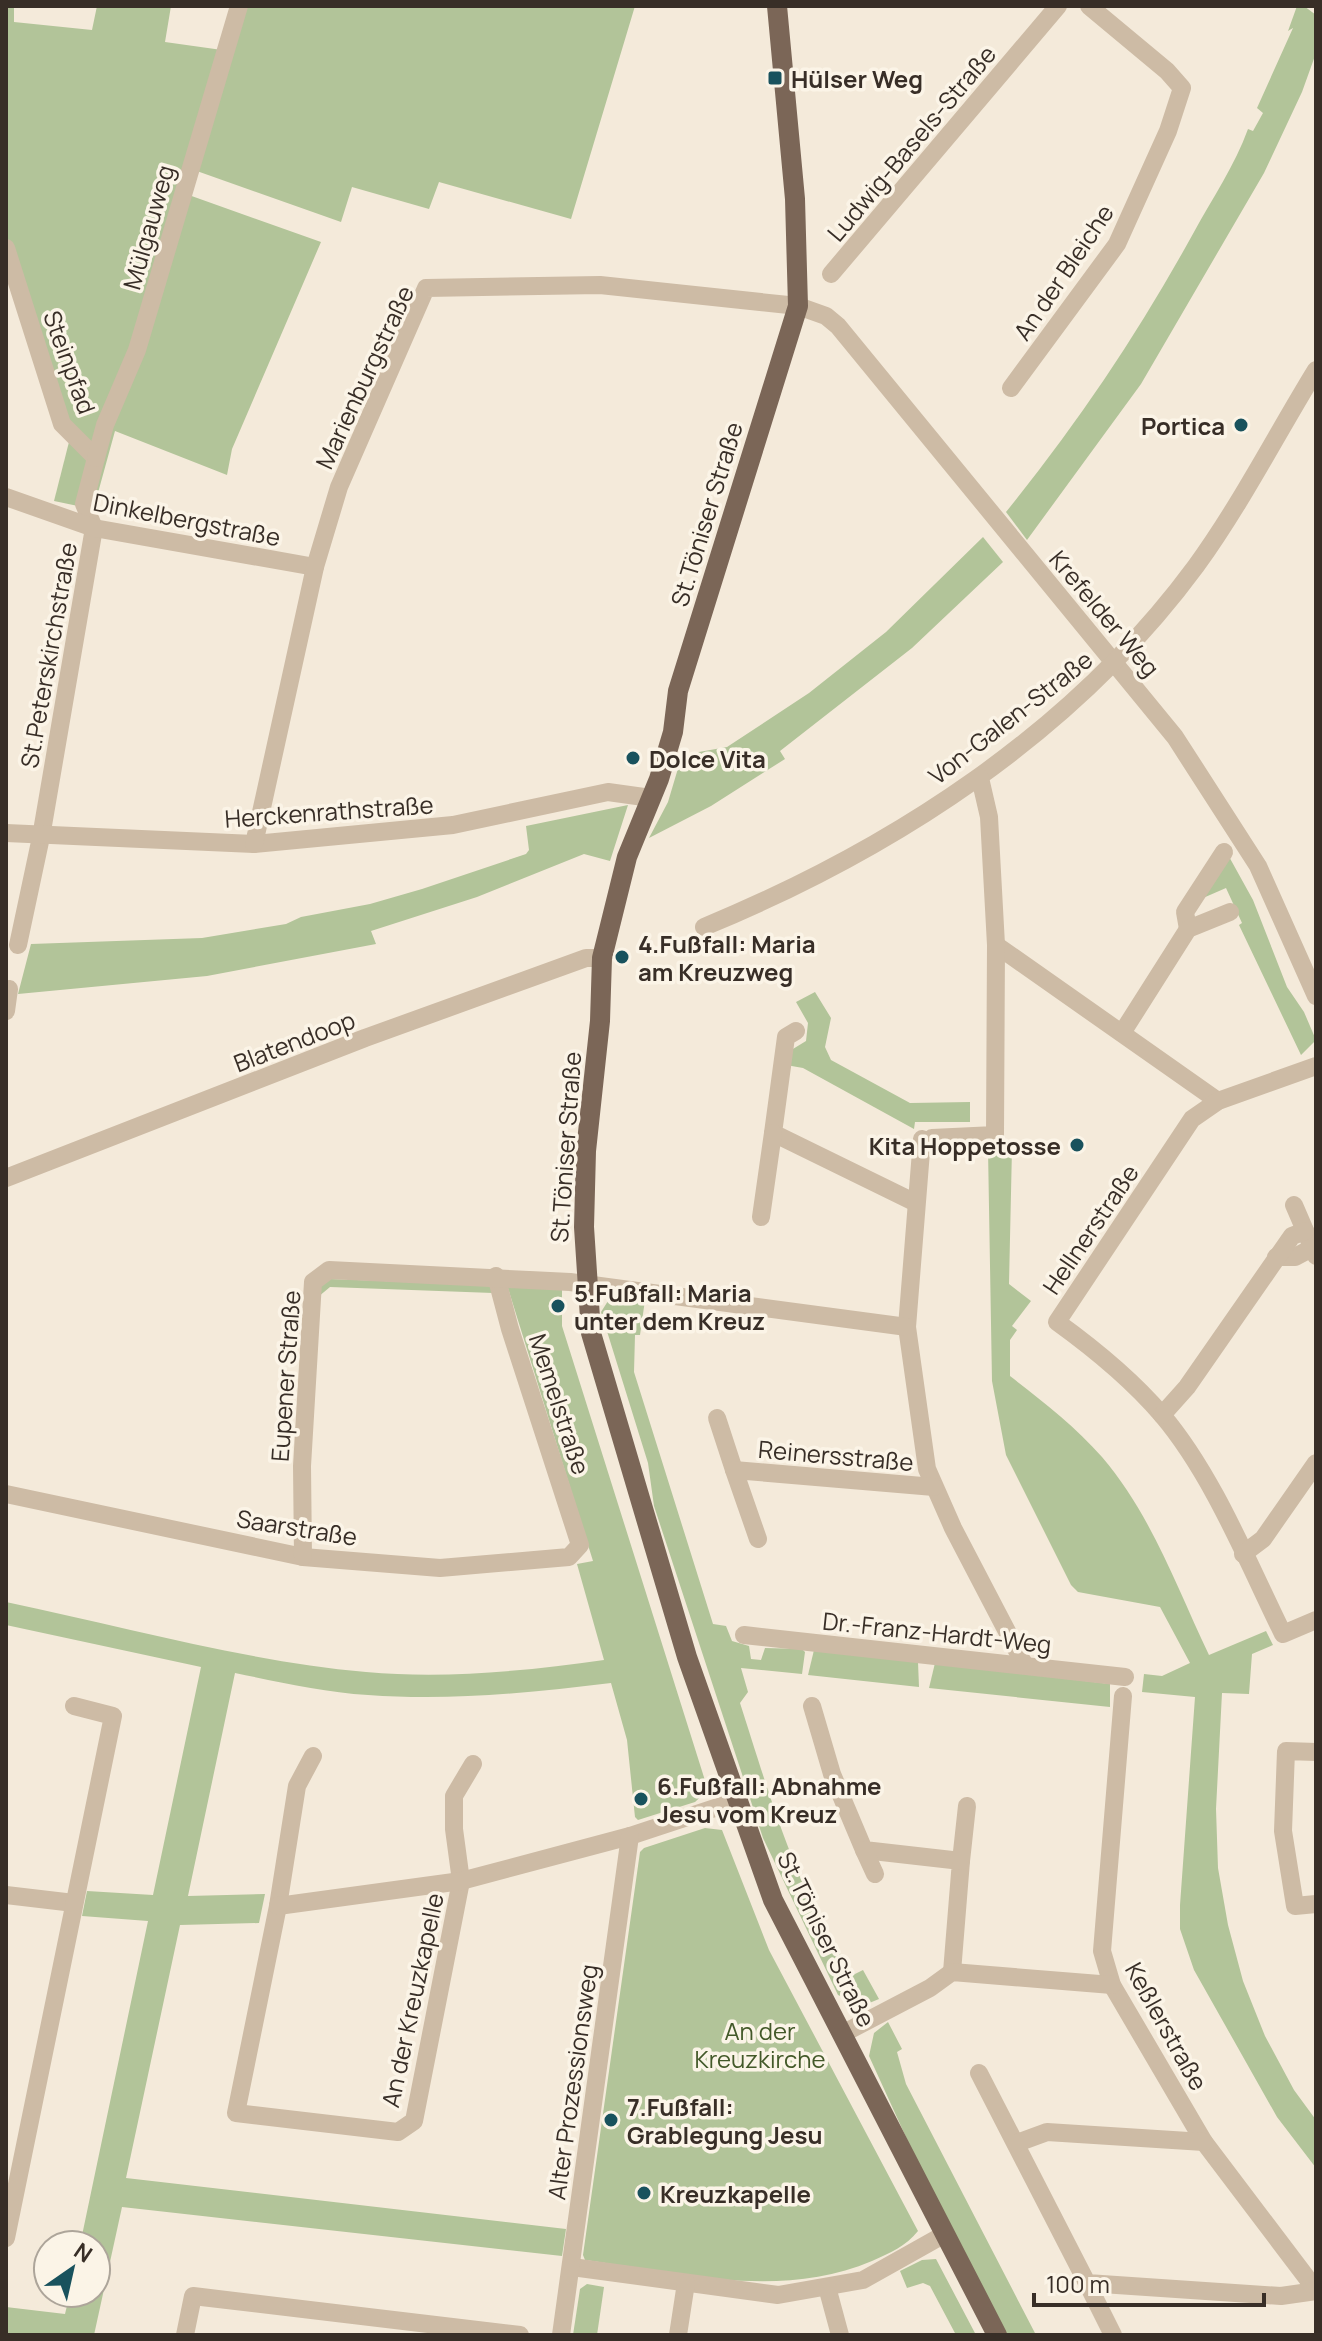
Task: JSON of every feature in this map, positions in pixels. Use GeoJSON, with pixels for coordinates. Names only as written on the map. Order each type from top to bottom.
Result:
{"type":"FeatureCollection","features":[{"type":"Feature","properties":{"kind":"main road","name":"St.Töniser Straße"},"geometry":{"type":"LineString","coordinates":[[777,6],[798,242],[798,306],[678,691],[673,732],[623,867],[602,958],[600,1021],[586,1151],[586,1286],[591,1333],[687,1657],[773,1900],[997,2335]]}},
{"type":"Feature","properties":{"kind":"street","name":"Mülgauweg"},"geometry":{"type":"LineString","coordinates":[[96,458],[105,425],[137,350],[239,6]]}},
{"type":"Feature","properties":{"kind":"street","name":"Ludwig-Basels-Straße"},"geometry":{"type":"LineString","coordinates":[[831,274],[1058,6]]}},
{"type":"Feature","properties":{"kind":"street","name":"An der Bleiche"},"geometry":{"type":"LineString","coordinates":[[1011,388],[1117,244],[1150,174],[1182,88],[1167,71],[1089,6]]}},
{"type":"Feature","properties":{"kind":"street","name":"Steinpfad"},"geometry":{"type":"LineString","coordinates":[[6,248],[62,424],[96,458]]}},
{"type":"Feature","properties":{"kind":"street","name":"Marienburgstraße"},"geometry":{"type":"LineString","coordinates":[[254,844],[315,567],[339,487],[426,288],[600,285],[798,306]]}},
{"type":"Feature","properties":{"kind":"street","name":"Krefelder Weg"},"geometry":{"type":"LineString","coordinates":[[798,306],[826,316],[838,326],[1175,737],[1258,866],[1316,996]]}},
{"type":"Feature","properties":{"kind":"street","name":"Von-Galen-Straße"},"geometry":{"type":"LineString","coordinates":[[704,927],[771,899],[872,848],[980,778],[1116,663],[1203,556],[1316,370]]}},
{"type":"Feature","properties":{"kind":"street"},"geometry":{"type":"LineString","coordinates":[[94,528],[84,504],[96,458]]}},
{"type":"Feature","properties":{"kind":"street","name":"Dinkelbergstraße"},"geometry":{"type":"LineString","coordinates":[[6,497],[94,528],[315,567]]}},
{"type":"Feature","properties":{"kind":"street","name":"St.Peterskirchstraße"},"geometry":{"type":"LineString","coordinates":[[18,945],[41,837],[94,528]]}},
{"type":"Feature","properties":{"kind":"street"},"geometry":{"type":"LineString","coordinates":[[980,778],[989,817],[996,945],[995,1135],[927,1138],[916,1203],[907,1327],[927,1469],[1024,1664]]}},
{"type":"Feature","properties":{"kind":"street","name":"Herckenrathstraße"},"geometry":{"type":"LineString","coordinates":[[6,833],[41,837],[254,844],[453,825],[608,792],[651,798]]}},
{"type":"Feature","properties":{"kind":"street"},"geometry":{"type":"LineString","coordinates":[[1188,929],[1185,912],[1224,852]]}},
{"type":"Feature","properties":{"kind":"street"},"geometry":{"type":"LineString","coordinates":[[1122,1033],[1188,929],[1230,912]]}},
{"type":"Feature","properties":{"kind":"street"},"geometry":{"type":"LineString","coordinates":[[996,945],[1218,1101]]}},
{"type":"Feature","properties":{"kind":"street","name":"Blatendoop"},"geometry":{"type":"LineString","coordinates":[[6,1178],[365,1038],[586,958],[602,958]]}},
{"type":"Feature","properties":{"kind":"street"},"geometry":{"type":"LineString","coordinates":[[6,1011],[9,989]]}},
{"type":"Feature","properties":{"kind":"street"},"geometry":{"type":"LineString","coordinates":[[761,1217],[781,1056],[786,1037],[796,1031]]}},
{"type":"Feature","properties":{"kind":"street","name":"Hellnerstraße"},"geometry":{"type":"LineString","coordinates":[[1316,1066],[1218,1101],[1192,1119],[1057,1322],[1079,1337],[1162,1415],[1206,1482],[1283,1634],[1316,1620]]}},
{"type":"Feature","properties":{"kind":"street"},"geometry":{"type":"LineString","coordinates":[[773,1133],[916,1203]]}},
{"type":"Feature","properties":{"kind":"street"},"geometry":{"type":"LineString","coordinates":[[1162,1415],[1187,1387],[1276,1257],[1295,1257],[1311,1245],[1294,1205]]}},
{"type":"Feature","properties":{"kind":"street","name":"Eupener Straße"},"geometry":{"type":"LineString","coordinates":[[303,1557],[302,1466],[313,1282],[329,1270],[496,1276],[907,1327]]}},
{"type":"Feature","properties":{"kind":"street","name":"Memelstraße"},"geometry":{"type":"LineString","coordinates":[[496,1276],[510,1329],[580,1545]]}},
{"type":"Feature","properties":{"kind":"street","name":"Reinersstraße"},"geometry":{"type":"LineString","coordinates":[[717,1418],[758,1539]]}},
{"type":"Feature","properties":{"kind":"street"},"geometry":{"type":"LineString","coordinates":[[1243,1554],[1263,1539],[1316,1463]]}},
{"type":"Feature","properties":{"kind":"street","name":"Reinersstraße"},"geometry":{"type":"LineString","coordinates":[[734,1470],[934,1487]]}},
{"type":"Feature","properties":{"kind":"street","name":"Saarstraße"},"geometry":{"type":"LineString","coordinates":[[6,1494],[303,1557],[440,1568],[569,1557],[580,1545]]}},
{"type":"Feature","properties":{"kind":"street","name":"Dr.-Franz-Hardt-Weg"},"geometry":{"type":"LineString","coordinates":[[744,1635],[1024,1664],[1124,1687]]}},
{"type":"Feature","properties":{"kind":"street","name":"Keßlerstraße"},"geometry":{"type":"LineString","coordinates":[[1124,1687],[1102,1951],[1112,1985],[1204,2142],[1316,2290]]}},
{"type":"Feature","properties":{"kind":"street"},"geometry":{"type":"LineString","coordinates":[[6,2238],[113,1716],[74,1706]]}},
{"type":"Feature","properties":{"kind":"street"},"geometry":{"type":"LineString","coordinates":[[812,1706],[832,1774],[875,1874]]}},
{"type":"Feature","properties":{"kind":"street"},"geometry":{"type":"LineString","coordinates":[[1316,1752],[1286,1751],[1283,1831],[1295,1906],[1316,1904]]}},
{"type":"Feature","properties":{"kind":"street","name":"An der Kreuzkapelle"},"geometry":{"type":"LineString","coordinates":[[313,1756],[297,1786],[278,1906],[236,2113],[398,2132],[414,2121],[461,1881],[454,1829],[454,1796],[473,1764]]}},
{"type":"Feature","properties":{"kind":"street","name":"An der Kreuzkapelle"},"geometry":{"type":"LineString","coordinates":[[278,1906],[461,1881],[630,1836],[736,1801]]}},
{"type":"Feature","properties":{"kind":"street"},"geometry":{"type":"LineString","coordinates":[[952,1972],[967,1806]]}},
{"type":"Feature","properties":{"kind":"street","name":"Alter Prozessionsweg"},"geometry":{"type":"LineString","coordinates":[[561,2335],[630,1836]]}},
{"type":"Feature","properties":{"kind":"street"},"geometry":{"type":"LineString","coordinates":[[864,1850],[961,1861]]}},
{"type":"Feature","properties":{"kind":"street"},"geometry":{"type":"LineString","coordinates":[[6,1895],[74,1903]]}},
{"type":"Feature","properties":{"kind":"street"},"geometry":{"type":"LineString","coordinates":[[844,2033],[930,1988],[952,1972],[1112,1985]]}},
{"type":"Feature","properties":{"kind":"street"},"geometry":{"type":"LineString","coordinates":[[979,2073],[1113,2335]]}},
{"type":"Feature","properties":{"kind":"street"},"geometry":{"type":"LineString","coordinates":[[1017,2143],[1047,2132],[1204,2142]]}},
{"type":"Feature","properties":{"kind":"street"},"geometry":{"type":"LineString","coordinates":[[572,2267],[778,2295],[863,2280],[945,2234]]}},
{"type":"Feature","properties":{"kind":"street"},"geometry":{"type":"LineString","coordinates":[[678,2335],[686,2283]]}},
{"type":"Feature","properties":{"kind":"street"},"geometry":{"type":"LineString","coordinates":[[1087,2283],[1281,2296],[1316,2290]]}},
{"type":"Feature","properties":{"kind":"street"},"geometry":{"type":"LineString","coordinates":[[827,2287],[840,2335]]}},
{"type":"Feature","properties":{"kind":"street"},"geometry":{"type":"LineString","coordinates":[[185,2335],[193,2296],[376,2326],[520,2335]]}},
{"type":"Feature","properties":{"kind":"green space"},"geometry":{"type":"Polygon","coordinates":[[[6,6],[14,6],[14,22],[92,30],[97,6],[171,6],[165,42],[222,50],[132,348],[94,446],[66,424],[6,238],[6,6]]]}},
{"type":"Feature","properties":{"kind":"green space"},"geometry":{"type":"Polygon","coordinates":[[[244,6],[635,6],[571,219],[439,182],[429,209],[352,187],[341,222],[194,170],[244,6]]]}},
{"type":"Feature","properties":{"kind":"green space"},"geometry":{"type":"Polygon","coordinates":[[[1297,6],[1304,6],[1316,15],[1316,53],[1302,92],[1264,173],[1141,384],[1027,540],[1006,512],[1083,411],[1129,341],[1223,182],[1248,129],[1253,131],[1263,113],[1257,108],[1293,28],[1288,31],[1297,6]]]}},
{"type":"Feature","properties":{"kind":"green space"},"geometry":{"type":"Polygon","coordinates":[[[186,194],[321,242],[232,449],[227,475],[115,431],[93,511],[90,511],[109,429],[186,194]]]}},
{"type":"Feature","properties":{"kind":"green space"},"geometry":{"type":"Polygon","coordinates":[[[70,438],[90,456],[78,506],[54,501],[70,438]]]}},
{"type":"Feature","properties":{"kind":"green space"},"geometry":{"type":"Polygon","coordinates":[[[983,537],[1003,562],[912,648],[780,751],[785,759],[711,806],[649,838],[668,802],[682,755],[727,747],[809,693],[886,632],[983,537]]]}},
{"type":"Feature","properties":{"kind":"green space"},"geometry":{"type":"Polygon","coordinates":[[[628,805],[610,861],[584,854],[477,897],[371,931],[376,944],[207,976],[18,994],[31,944],[202,938],[286,924],[301,917],[370,904],[422,889],[526,854],[529,850],[526,826],[628,805]]]}},
{"type":"Feature","properties":{"kind":"green space"},"geometry":{"type":"Polygon","coordinates":[[[1227,853],[1253,900],[1287,987],[1304,1012],[1316,1040],[1301,1055],[1239,925],[1242,923],[1226,888],[1203,898],[1227,853]]]}},
{"type":"Feature","properties":{"kind":"green space"},"geometry":{"type":"Polygon","coordinates":[[[815,992],[831,1018],[825,1047],[831,1060],[910,1103],[970,1102],[970,1122],[915,1122],[914,1129],[803,1068],[786,1065],[788,1052],[806,1041],[808,1023],[796,1002],[815,992]]]}},
{"type":"Feature","properties":{"kind":"green space"},"geometry":{"type":"Polygon","coordinates":[[[1012,1148],[1009,1284],[1031,1301],[1012,1326],[1017,1330],[1010,1340],[1010,1376],[1081,1435],[1119,1479],[1162,1552],[1209,1655],[1266,1631],[1273,1645],[1252,1654],[1249,1694],[1222,1693],[1216,1809],[1218,1868],[1228,1925],[1243,1981],[1265,2036],[1294,2090],[1316,2120],[1316,2168],[1277,2117],[1194,1970],[1180,1929],[1195,1697],[1142,1692],[1144,1674],[1162,1676],[1190,1663],[1160,1607],[1078,1592],[1071,1585],[1006,1455],[992,1381],[988,1149],[1012,1148]]]}},
{"type":"Feature","properties":{"kind":"green space"},"geometry":{"type":"Polygon","coordinates":[[[330,1279],[490,1285],[493,1293],[330,1287],[318,1297],[319,1286],[330,1279]]]}},
{"type":"Feature","properties":{"kind":"green space"},"geometry":{"type":"Polygon","coordinates":[[[507,1285],[562,1287],[562,1326],[708,1790],[695,1802],[638,1820],[635,1817],[627,1740],[611,1683],[490,1695],[398,1697],[334,1692],[235,1673],[188,1896],[265,1894],[259,1923],[180,1925],[126,2178],[566,2229],[562,2256],[122,2207],[112,2253],[112,2229],[83,2229],[148,1921],[82,1916],[87,1891],[153,1895],[201,1667],[6,1625],[6,1602],[230,1652],[321,1667],[396,1674],[486,1673],[604,1660],[577,1564],[593,1561],[507,1285]]]}},
{"type":"Feature","properties":{"kind":"green space"},"geometry":{"type":"Polygon","coordinates":[[[621,1298],[645,1300],[640,1335],[635,1335],[634,1372],[713,1624],[726,1626],[732,1641],[749,1646],[751,1659],[761,1660],[765,1648],[802,1649],[805,1652],[802,1674],[741,1668],[748,1692],[740,1703],[787,1844],[818,1915],[855,1974],[863,1970],[879,1999],[862,2006],[838,1995],[763,1838],[654,1506],[648,1463],[601,1312],[608,1301],[621,1298]]]}},
{"type":"Feature","properties":{"kind":"green space"},"geometry":{"type":"Polygon","coordinates":[[[814,1650],[918,1662],[919,1687],[808,1675],[814,1650]]]}},
{"type":"Feature","properties":{"kind":"green space"},"geometry":{"type":"Polygon","coordinates":[[[935,1663],[1110,1684],[1110,1707],[929,1688],[935,1663]]]}},
{"type":"Feature","properties":{"kind":"green space","name":"An der Kreuzkirche"},"geometry":{"type":"Polygon","coordinates":[[[705,1828],[722,1830],[769,1950],[918,2231],[891,2252],[837,2273],[802,2279],[730,2280],[585,2260],[583,2255],[640,1852],[705,1828]]]}},
{"type":"Feature","properties":{"kind":"green space"},"geometry":{"type":"Polygon","coordinates":[[[888,2022],[902,2049],[897,2052],[906,2084],[1036,2335],[1007,2335],[921,2170],[869,2056],[874,2033],[888,2022]]]}},
{"type":"Feature","properties":{"kind":"green space"},"geometry":{"type":"Polygon","coordinates":[[[936,2259],[976,2335],[956,2335],[930,2286],[923,2283],[907,2288],[900,2271],[922,2260],[936,2259]]]}},
{"type":"Feature","properties":{"kind":"green space"},"geometry":{"type":"Polygon","coordinates":[[[587,2284],[604,2287],[597,2335],[573,2335],[580,2289],[587,2284]]]}},
{"type":"Feature","properties":{"kind":"green space"},"geometry":{"type":"Polygon","coordinates":[[[6,2307],[65,2314],[66,2309],[100,2309],[94,2335],[6,2335],[6,2307]]]}},
{"type":"Feature","properties":{"kind":"place","name":"Hülser Weg"},"geometry":{"type":"Point","coordinates":[775,78]}},
{"type":"Feature","properties":{"kind":"place","name":"Portica"},"geometry":{"type":"Point","coordinates":[1241,425]}},
{"type":"Feature","properties":{"kind":"place","name":"Dolce Vita"},"geometry":{"type":"Point","coordinates":[633,758]}},
{"type":"Feature","properties":{"kind":"place","name":"4.Fußfall: Maria am Kreuzweg"},"geometry":{"type":"Point","coordinates":[622,957]}},
{"type":"Feature","properties":{"kind":"place","name":"Kita Hoppetosse"},"geometry":{"type":"Point","coordinates":[1077,1145]}},
{"type":"Feature","properties":{"kind":"place","name":"5.Fußfall: Maria unter dem Kreuz"},"geometry":{"type":"Point","coordinates":[558,1306]}},
{"type":"Feature","properties":{"kind":"place","name":"6.Fußfall: Abnahme Jesu vom Kreuz"},"geometry":{"type":"Point","coordinates":[641,1799]}},
{"type":"Feature","properties":{"kind":"place","name":"7.Fußfall: Grablegung Jesu"},"geometry":{"type":"Point","coordinates":[611,2120]}},
{"type":"Feature","properties":{"kind":"place","name":"Kreuzkapelle"},"geometry":{"type":"Point","coordinates":[644,2193]}}]}
